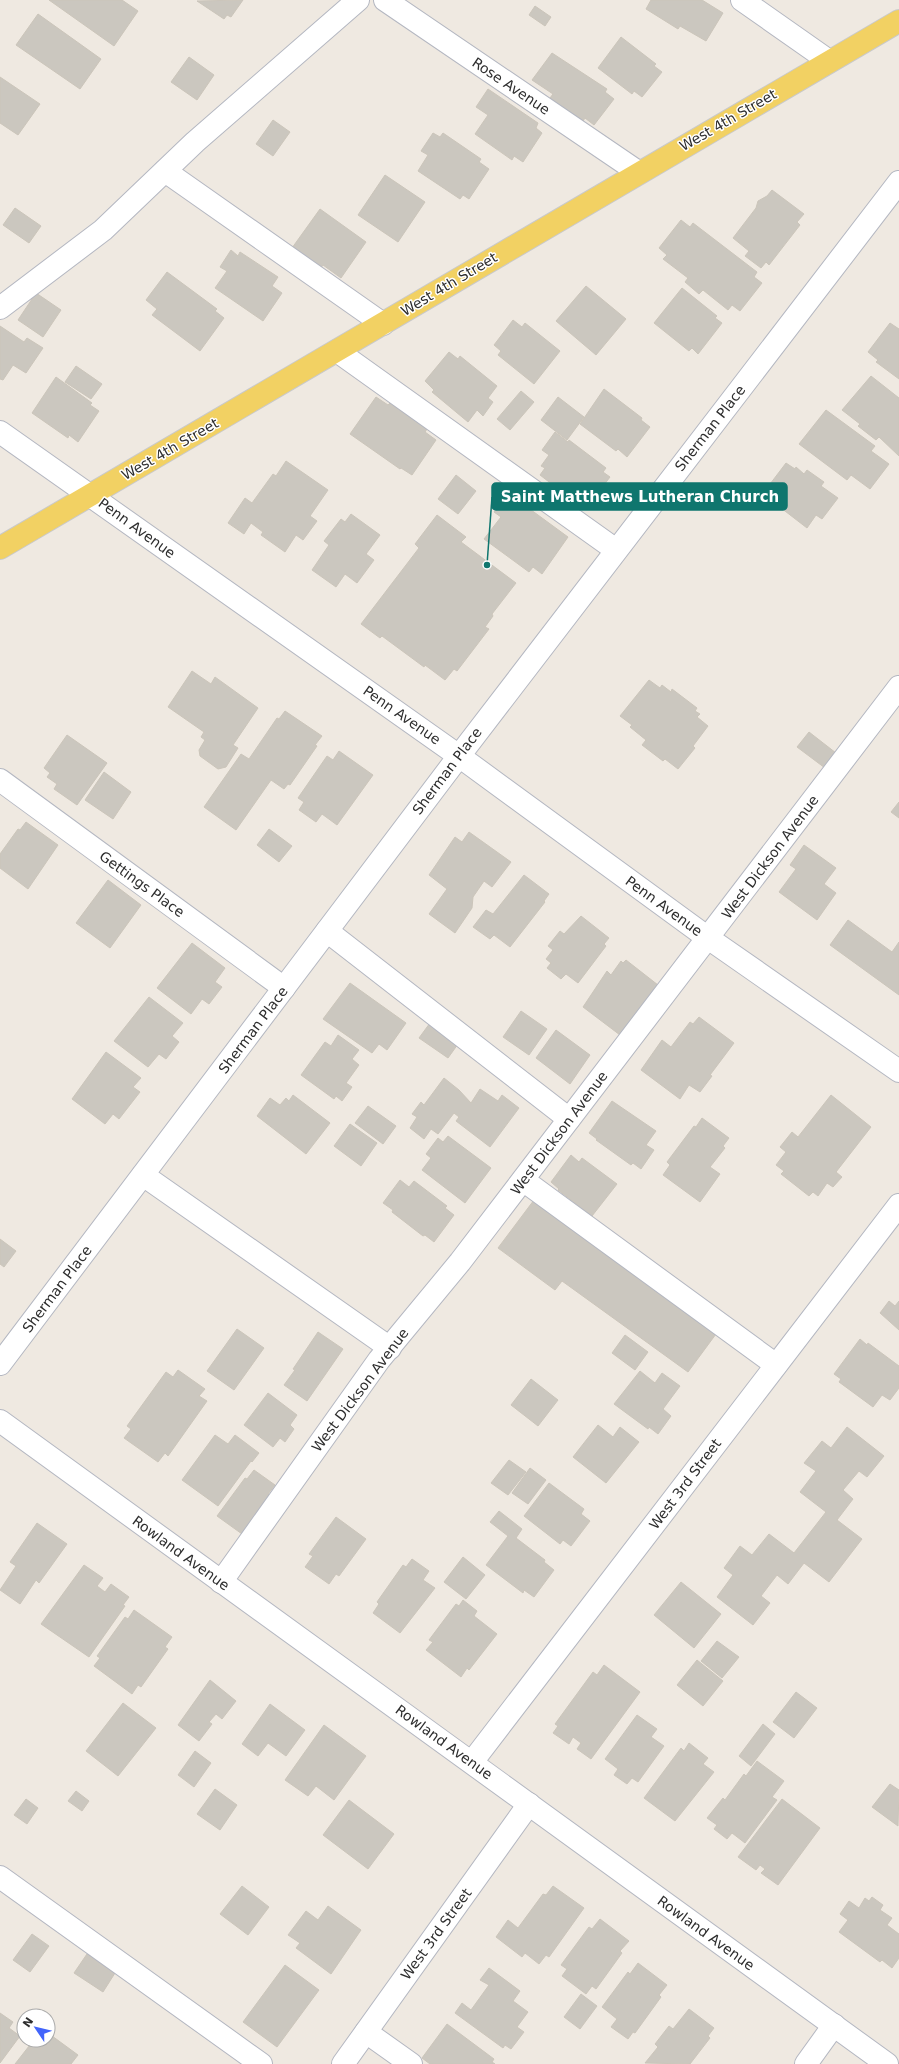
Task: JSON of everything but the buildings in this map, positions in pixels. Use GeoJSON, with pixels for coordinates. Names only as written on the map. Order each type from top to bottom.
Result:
{"type":"FeatureCollection","features":[{"type":"Feature","properties":{"kind":"main road","name":"West 4th Street"},"geometry":{"type":"LineString","coordinates":[[0,548],[383,324],[638,172],[899,21]]}},
{"type":"Feature","properties":{"kind":"street"},"geometry":{"type":"LineString","coordinates":[[0,308],[103,230],[195,142],[358,0]]}},
{"type":"Feature","properties":{"kind":"street","name":"Rose Avenue"},"geometry":{"type":"LineString","coordinates":[[384,0],[638,172]]}},
{"type":"Feature","properties":{"kind":"street"},"geometry":{"type":"LineString","coordinates":[[742,0],[829,61]]}},
{"type":"Feature","properties":{"kind":"street"},"geometry":{"type":"LineString","coordinates":[[165,171],[383,324]]}},
{"type":"Feature","properties":{"kind":"street","name":"Sherman Place"},"geometry":{"type":"LineString","coordinates":[[0,1364],[459,756],[899,182]]}},
{"type":"Feature","properties":{"kind":"street"},"geometry":{"type":"LineString","coordinates":[[337,351],[616,550]]}},
{"type":"Feature","properties":{"kind":"street","name":"Penn Avenue"},"geometry":{"type":"LineString","coordinates":[[0,432],[92,495],[459,756],[708,938],[899,1071]]}},
{"type":"Feature","properties":{"kind":"street","name":"West Dickson Avenue"},"geometry":{"type":"LineString","coordinates":[[221,1582],[390,1348],[460,1262],[899,687]]}},
{"type":"Feature","properties":{"kind":"street","name":"Gettings Place"},"geometry":{"type":"LineString","coordinates":[[0,780],[284,988]]}},
{"type":"Feature","properties":{"kind":"street"},"geometry":{"type":"LineString","coordinates":[[327,931],[569,1119]]}},
{"type":"Feature","properties":{"kind":"street"},"geometry":{"type":"LineString","coordinates":[[143,1175],[390,1348]]}},
{"type":"Feature","properties":{"kind":"street"},"geometry":{"type":"LineString","coordinates":[[523,1180],[776,1365]]}},
{"type":"Feature","properties":{"kind":"street","name":"West 3rd Street"},"geometry":{"type":"LineString","coordinates":[[472,1762],[899,1205]]}},
{"type":"Feature","properties":{"kind":"street","name":"Rowland Avenue"},"geometry":{"type":"LineString","coordinates":[[0,1421],[887,2064]]}},
{"type":"Feature","properties":{"kind":"street","name":"West 3rd Street"},"geometry":{"type":"LineString","coordinates":[[343,2064],[529,1804]]}},
{"type":"Feature","properties":{"kind":"street"},"geometry":{"type":"LineString","coordinates":[[0,1877],[261,2064]]}},
{"type":"Feature","properties":{"kind":"street"},"geometry":{"type":"LineString","coordinates":[[806,2064],[834,2025]]}},
{"type":"Feature","properties":{"kind":"street"},"geometry":{"type":"LineString","coordinates":[[366,2032],[411,2064]]}},
{"type":"Feature","properties":{"kind":"place","name":"Saint Matthews Lutheran Church"},"geometry":{"type":"Point","coordinates":[487,565]}}]}
